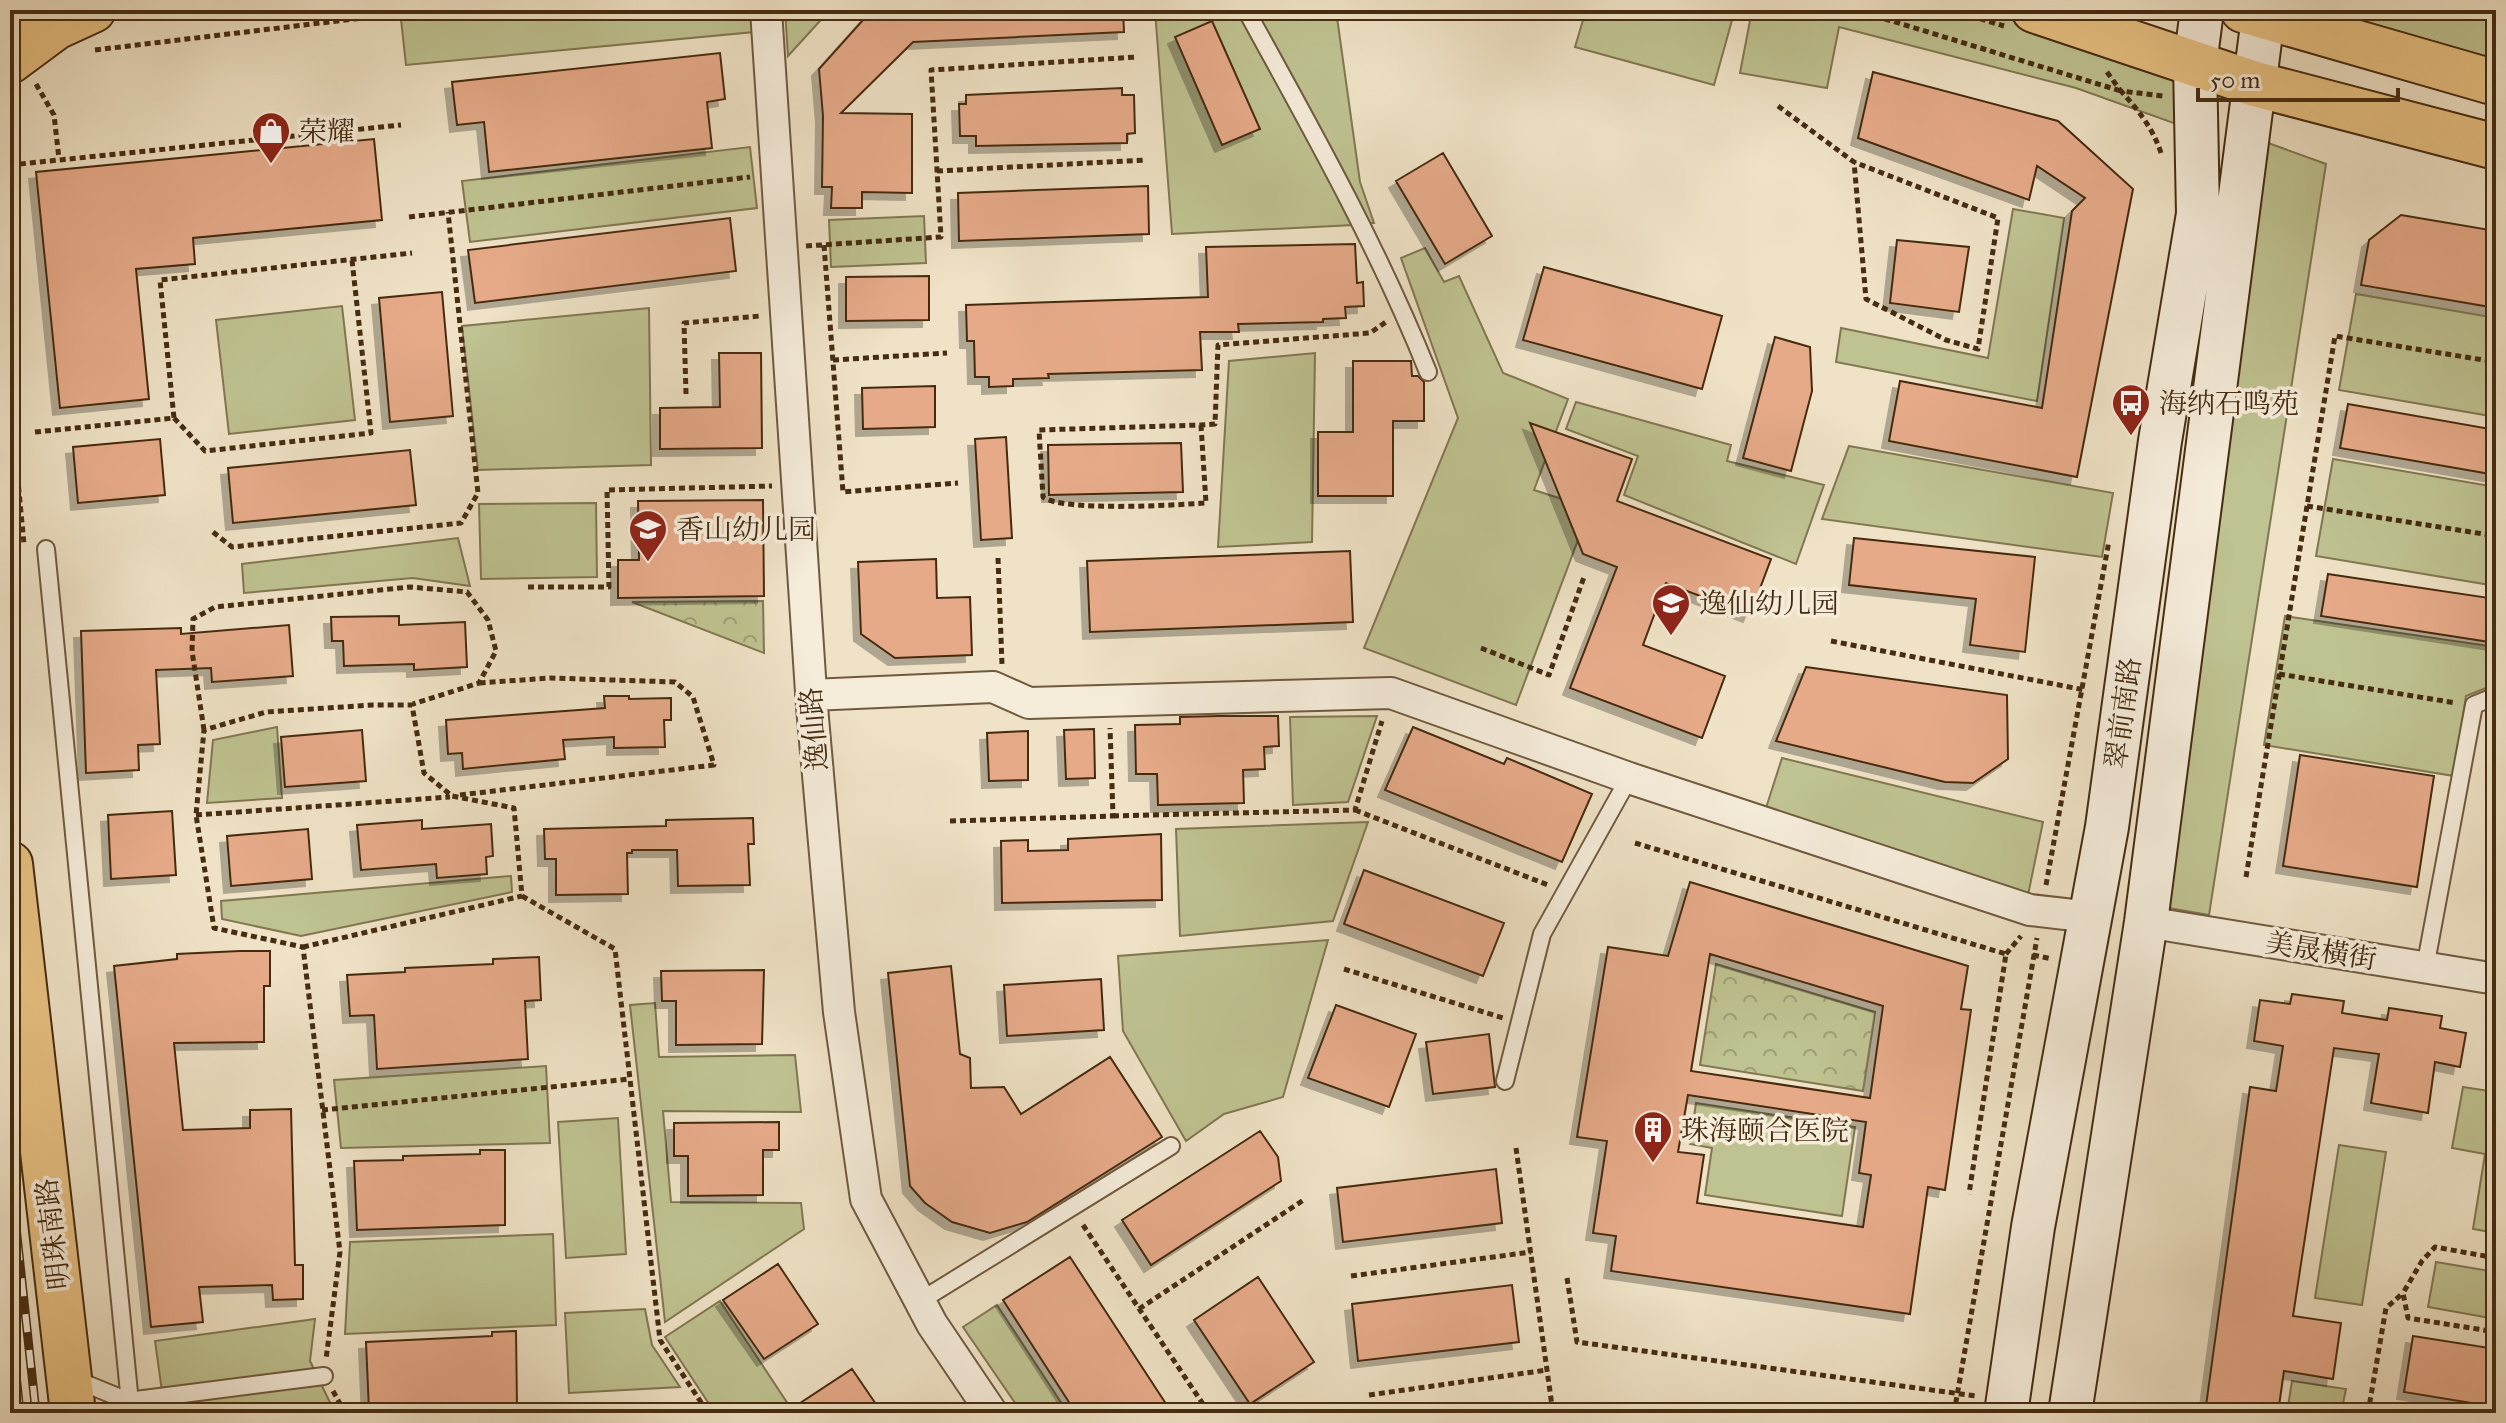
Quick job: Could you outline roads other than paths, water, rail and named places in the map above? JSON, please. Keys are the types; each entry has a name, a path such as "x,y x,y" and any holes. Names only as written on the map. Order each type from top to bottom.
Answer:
{"main road":[{"path":"2034,10 2181,80 2255,84 2496,147"},
{"name":"翠前南路","path":"2006,1406 2033,1227 2107,827 2160,441 2198,214 2181,80 2202,10"},
{"path":"2257,13 2496,83"},
{"name":"翠前南路","path":"2070,1413 2146,922 2255,84 2257,13"},
{"path":"21,69 56,27 92,30"},
{"name":"明珠南路","path":"10,864 71,1395"}],"street":[{"name":"逸仙路","path":"766,10 811,695 839,1012 866,1199 932,1324 992,1413"},
{"path":"811,695 993,687 1029,703 1391,693 1629,778 2030,910 2091,917"},
{"name":"美晟橫街","path":"2146,922 2496,979"}],"lane":[{"path":"1246,10 1319,144 1403,310 1428,372"},
{"path":"46,549 130,1407"},
{"path":"2425,968 2474,705 2496,696"},
{"path":"1505,1081 1542,934 1629,778"},
{"path":"920,1301 1171,1146"},
{"path":"114,1413 130,1407 324,1376"},
{"path":"71,1395 130,1407"}],"railway":[{"path":"10,1171 36,1413"},
{"path":"10,1317 20,1413"}],"place":[{"name":"荣耀","path":"271,165"},
{"name":"海纳石鸣苑","path":"2131,437"},
{"name":"香山幼儿园","path":"648,563"},
{"name":"逸仙幼儿园","path":"1671,637"},
{"name":"珠海颐合医院","path":"1653,1164"}]}
